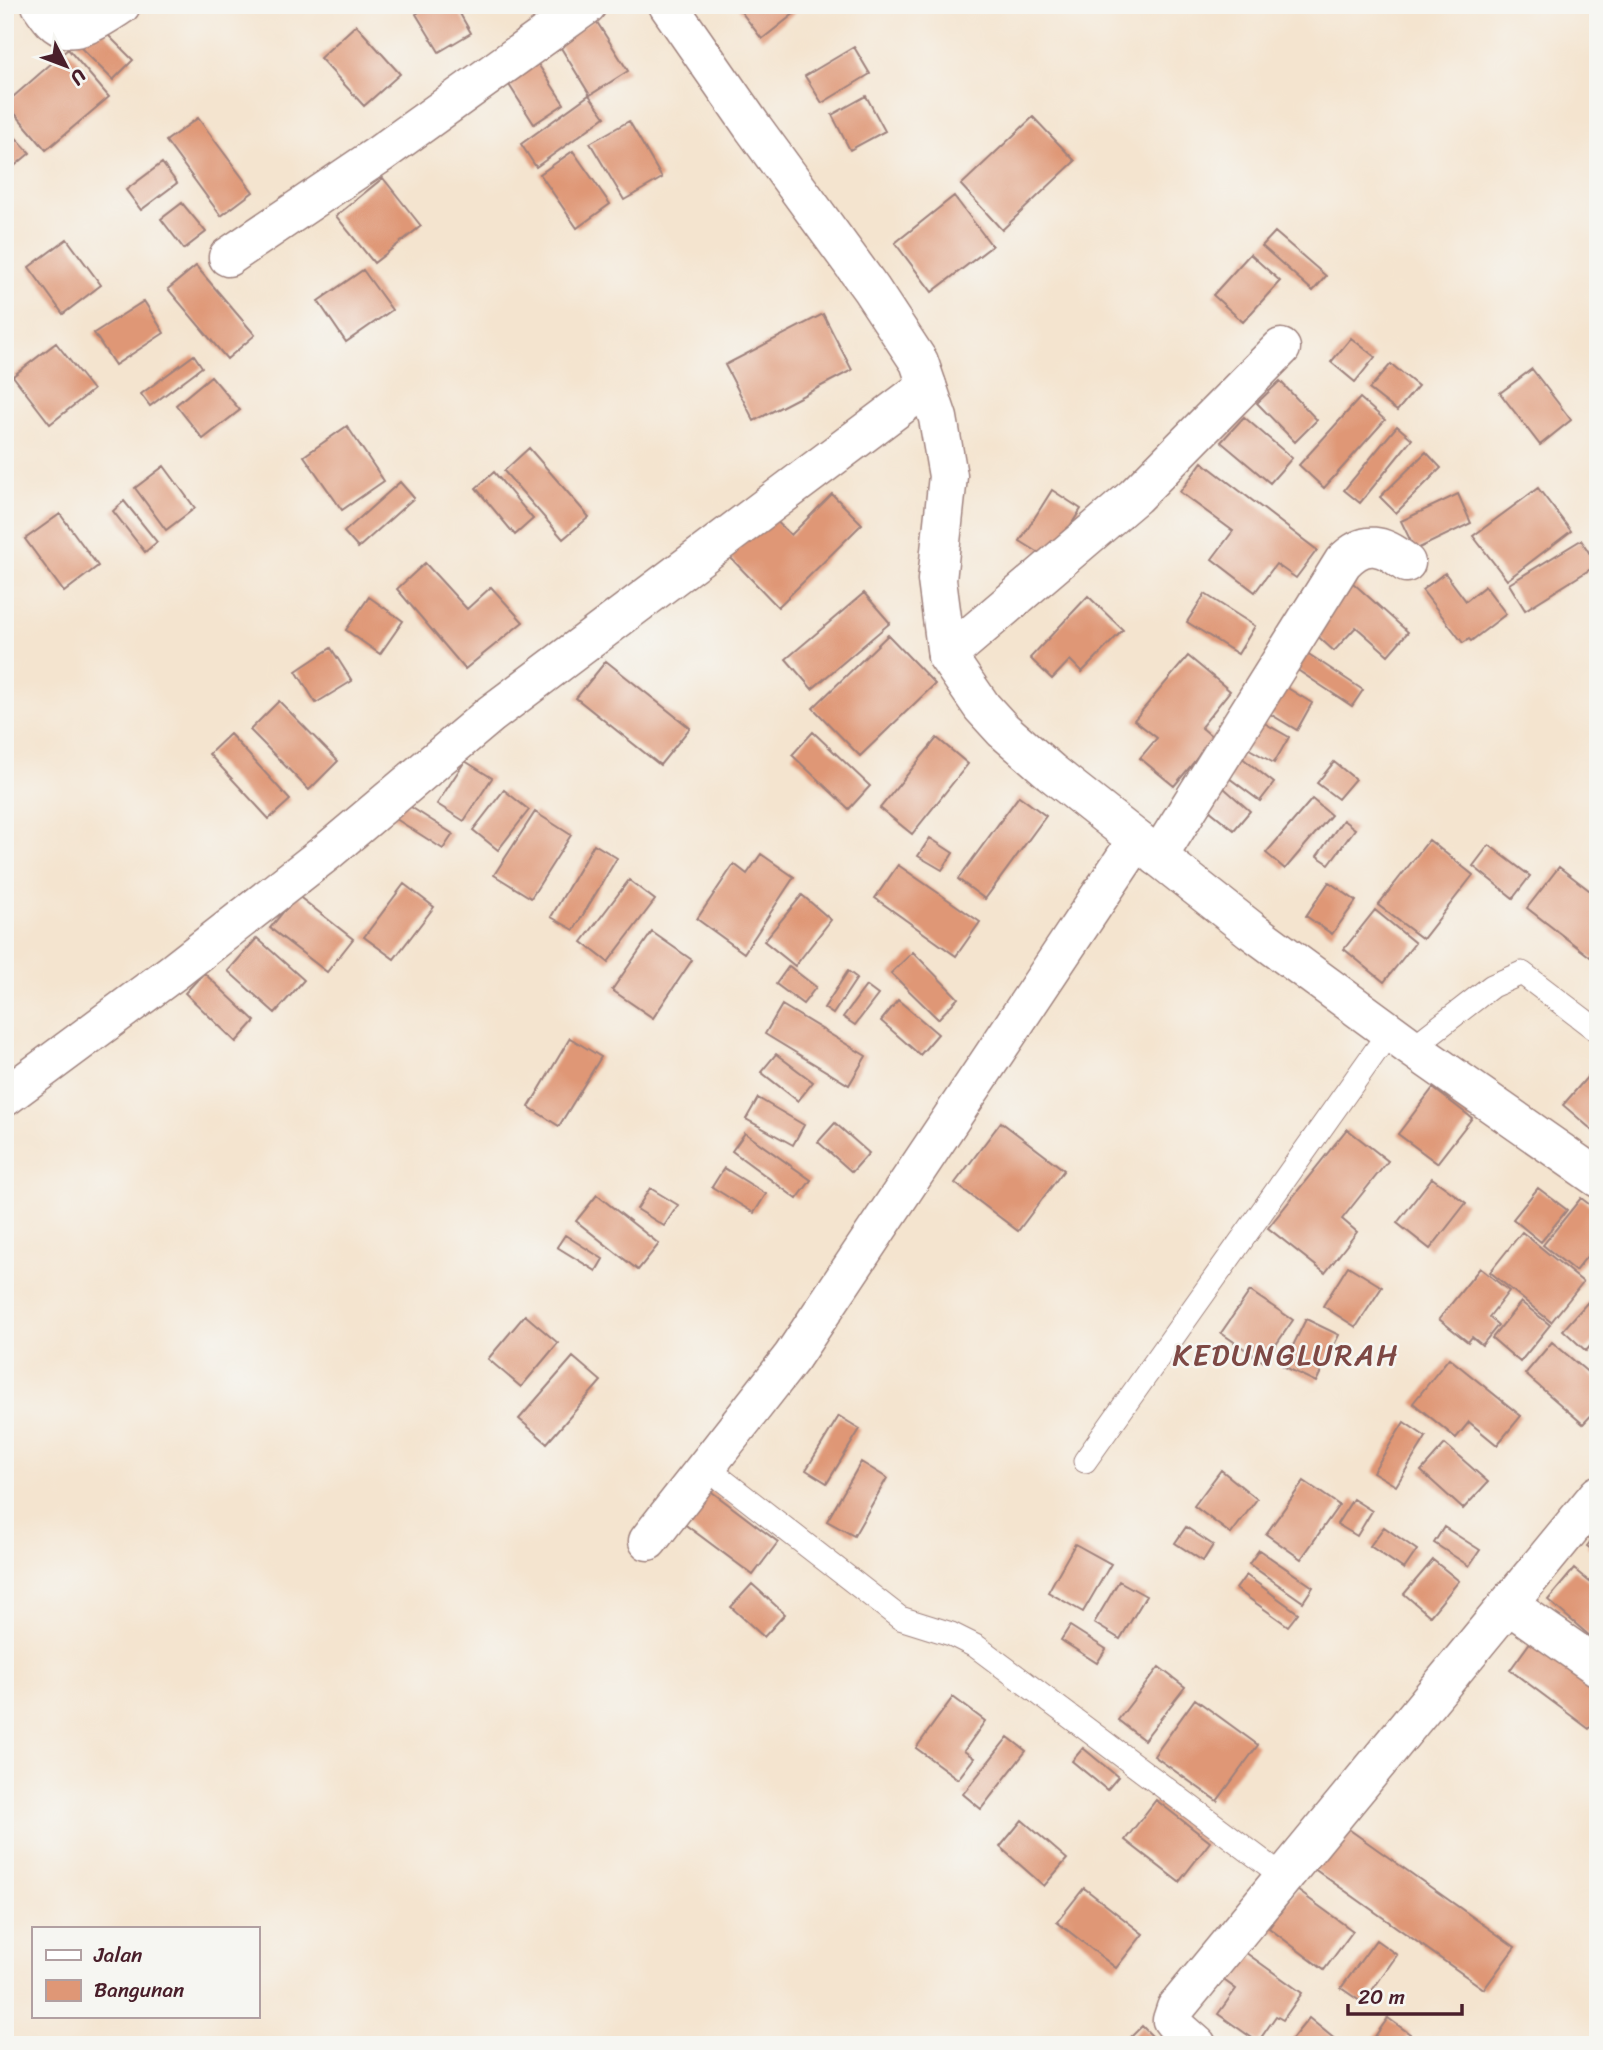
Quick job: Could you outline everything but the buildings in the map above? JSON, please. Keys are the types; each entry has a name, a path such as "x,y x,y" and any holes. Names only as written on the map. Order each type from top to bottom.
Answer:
{"street":[{"path":"41,5 54,22 64,29 79,27 121,5"},
{"path":"228,257 380,154 587,5"},
{"path":"668,5 871,289 919,362 937,418 948,476 937,580 947,656 982,707 1003,730 1051,772 1251,930 1597,1178"},
{"path":"947,656 1135,496 1281,348"},
{"path":"5,1097 305,869 491,714 927,386"},
{"path":"648,1541 792,1357 1148,849 1343,562 1354,550 1372,545 1395,554 1406,563"},
{"path":"1197,2045 1172,2020 1176,2008 1598,1495"},
{"path":"1509,1605 1598,1667"}],"lane":[{"path":"1085,1461 1401,1039 1492,986 1522,973 1598,1031"},
{"path":"706,1466 900,1618 951,1634 977,1647 1284,1877"}],"district":[{"name":"KEDUNGLURAH","path":"1286,1355"}]}
